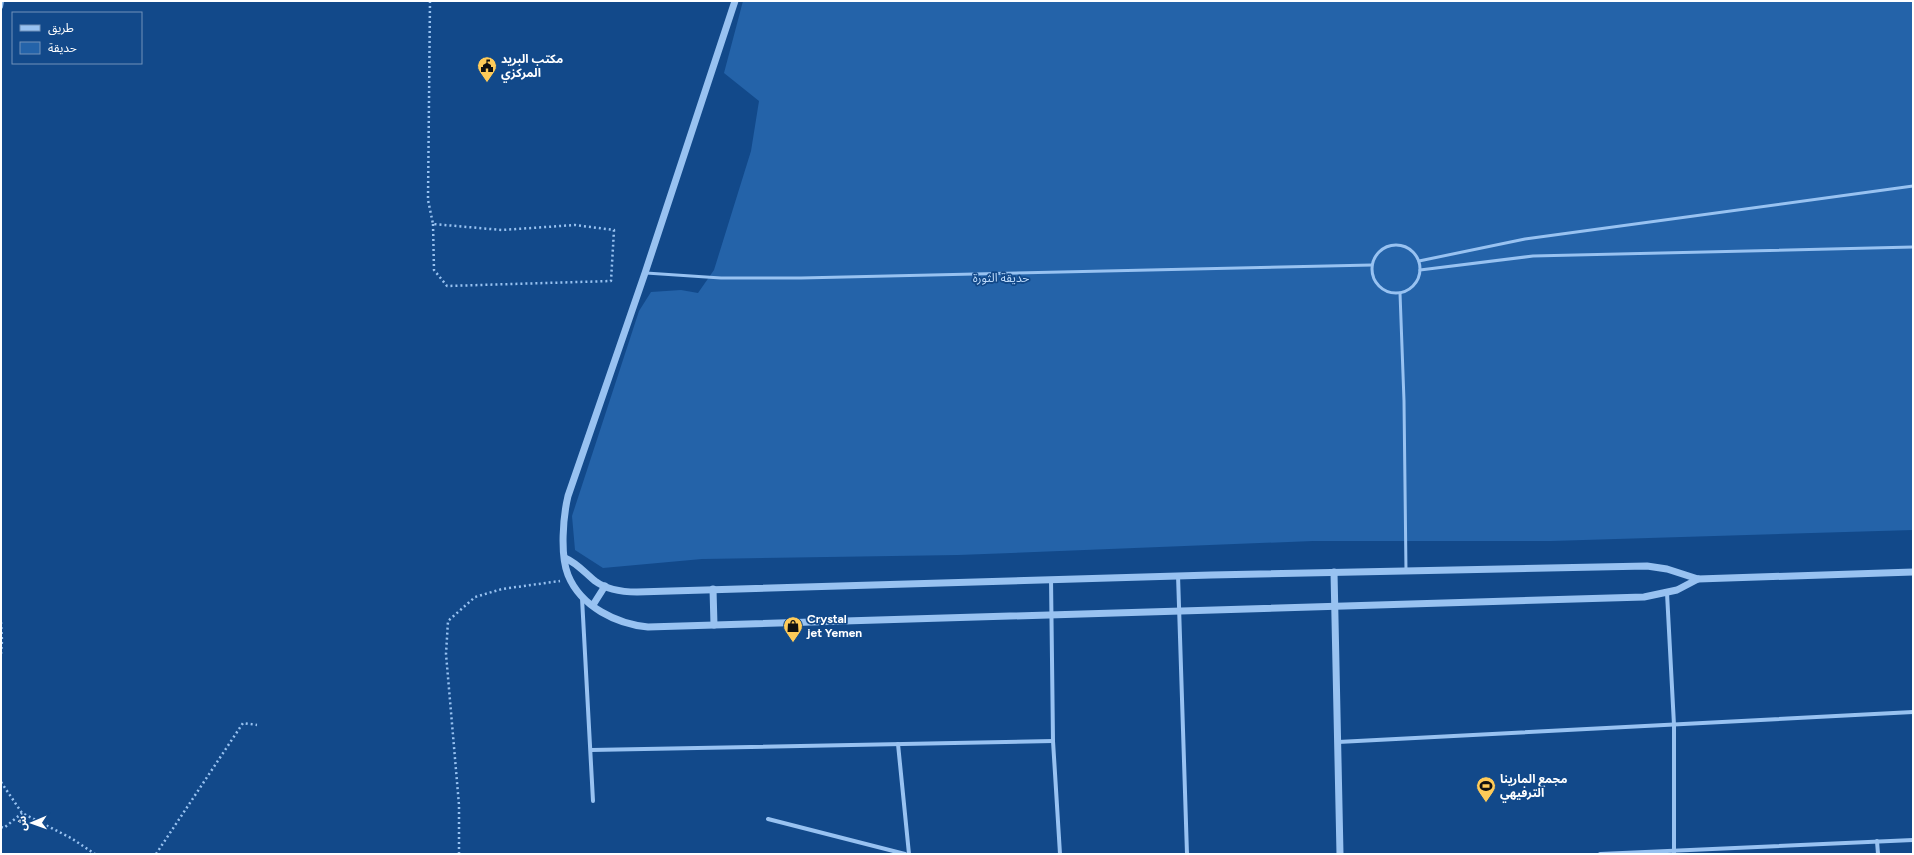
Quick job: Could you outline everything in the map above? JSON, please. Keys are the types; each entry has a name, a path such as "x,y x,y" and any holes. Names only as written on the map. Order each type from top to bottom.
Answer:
{"street":[{"path":"1,7 2,1"},
{"path":"735,1 645,273 568,496 563,526 566,569 571,580 582,595 605,614 633,626 648,627 1335,608 1644,597 1667,593 1688,585 1698,579"},
{"path":"565,558 576,563 596,581 605,586 626,592 1051,579 1647,566 1667,569 1698,579 1913,572"},
{"path":"1334,572 1340,854"},
{"path":"1178,576 1187,854"},
{"path":"1051,579 1053,741 1060,854"},
{"path":"593,605 605,586"},
{"path":"712,589 714,626"},
{"path":"1667,593 1674,725 1674,852"},
{"path":"582,595 594,801"},
{"path":"1338,742 1913,712"},
{"path":"591,750 1053,741"},
{"path":"898,744 909,854"},
{"path":"768,819 905,854"},
{"path":"1600,854 1674,852 1913,840"},
{"path":"1877,841 1878,854"}],"lane":[{"path":"1419,261 1526,239 1913,186"},
{"path":"1397,244 1406,246 1415,253 1419,261 1419,278 1414,285 1400,293 1391,292 1381,288 1375,281 1372,273 1372,265 1375,256 1381,249 1388,245 1397,244"},
{"path":"1420,270 1533,256 1913,247"},
{"path":"645,273 721,278 794,278 1372,265"},
{"path":"1400,293 1404,400 1406,571"}],"path":[{"path":"430,1 428,200 433,224 434,270 447,286 611,281 614,230 575,225 502,230 433,224"},
{"path":"459,854 459,805 446,654 448,621 476,597 502,589 571,580"},
{"path":"1,622 1,654"},
{"path":"156,854 243,723 257,725"},
{"path":"1,782 22,813 71,838 95,854"},
{"path":"1,827 4,828 22,813"}],"green space":[{"name":"حديقة الثورة","path":"743,1 1913,1 1913,530 1551,541 1313,541 958,555 702,559 603,568 575,550 572,516 639,311 651,292 681,290 698,293 714,270 751,151 759,101 724,73"}],"place":[{"name":"مكتب البريد المركزي","path":"487,83"},
{"name":"Crystal jet Yemen","path":"793,643"},
{"name":"مجمع المارينا الترفيهي","path":"1486,803"}]}
